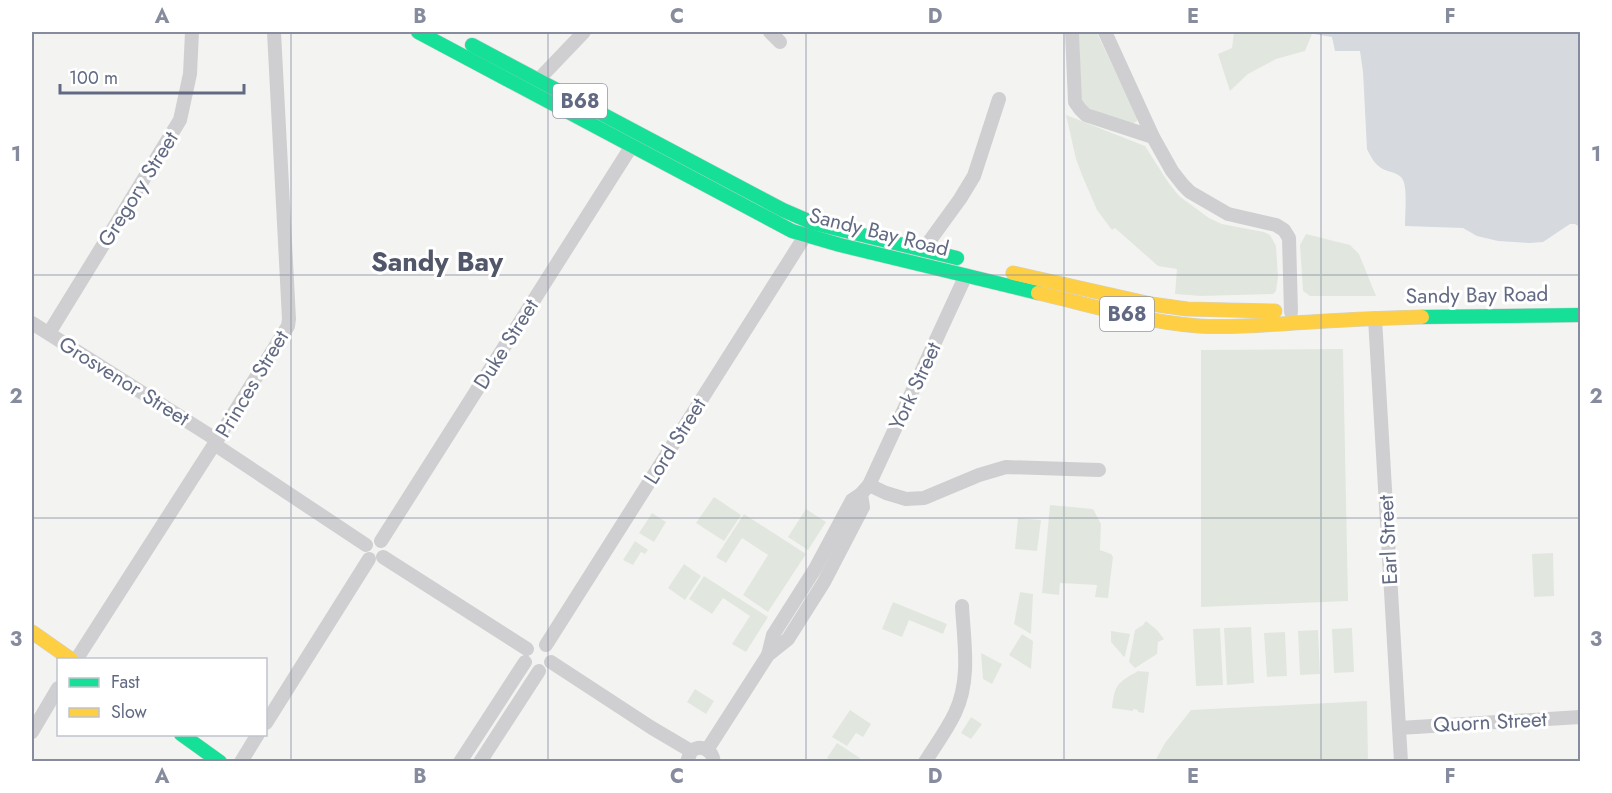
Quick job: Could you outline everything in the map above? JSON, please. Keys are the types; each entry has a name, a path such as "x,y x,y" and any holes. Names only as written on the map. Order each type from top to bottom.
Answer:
{"main road":[{"name":"Sandy Bay Road","path":"418,32 771,221 805,236 968,268 1122,313 1179,324 1202,326 1292,318"},
{"name":"Sandy Bay Road","path":"464,40 783,210 813,223 923,250 968,268"},
{"path":"506,79 509,64"},
{"path":"532,93 539,79"},
{"path":"631,147 639,134"},
{"path":"805,236 813,223"},
{"name":"Sandy Bay Road","path":"1001,270 1186,309 1292,318 1581,315"},
{"path":"32,632 71,658"},
{"path":"182,736 220,762"}],"street":[{"name":"Gregory Street","path":"49,333 180,120 190,74 192,32"},
{"name":"Princes Street","path":"75,658 285,332 289,319 274,32"},
{"path":"539,79 584,32"},
{"path":"770,32 780,42"},
{"path":"1071,32 1075,102 1080,109 1086,115 1153,137"},
{"path":"1105,32 1153,137 1172,171 1190,192 1227,214 1276,225 1284,230 1289,238 1292,318"},
{"path":"923,250 974,176 999,99"},
{"name":"Duke Street","path":"381,541 631,147"},
{"name":"Lord Street","path":"546,645 805,236"},
{"name":"York Street","path":"711,756 768,656 788,639 824,582 863,507 865,490 968,268"},
{"name":"Earl Street","path":"1375,318 1401,762"},
{"name":"Grosvenor Street","path":"32,323 216,442 366,545"},
{"path":"865,490 906,499 924,498 979,475 1006,467 1099,470"},
{"path":"267,722 376,558 386,550 381,541 374,540 366,545 364,551 376,558 526,656 531,669 539,671"},
{"path":"925,762 955,713 964,684 966,662 962,606"},
{"path":"537,643 546,645 552,654 551,662 539,671 479,762 462,757 526,656 533,644 537,643"},
{"path":"551,662 652,728 689,756 699,748 711,756"},
{"path":"32,732 57,690"},
{"name":"Quorn Street","path":"1399,728 1581,717"},
{"path":"241,762 257,736"}],"shaded area":[{"path":"1079,32 1097,33 1137,117 1134,123 1130,124 1088,108 1081,101"},
{"path":"1234,32 1312,34 1305,51 1276,59 1248,74 1230,91 1218,54 1232,48"},
{"path":"1302,32 1580,32 1580,227 1570,224 1543,242 1529,243 1498,241 1477,236 1463,228 1405,226 1403,179 1379,166 1367,149 1360,51 1335,51 1332,37"},
{"path":"1066,115 1145,146 1179,196 1209,218 1222,224 1270,235 1276,246 1278,277 1276,291 1273,294 1201,296 1175,294 1177,269 1158,266 1115,228 1112,230 1097,210 1076,159"},
{"path":"1306,234 1350,245 1359,254 1376,296 1310,296 1303,291 1300,245"},
{"path":"1343,349 1348,601 1201,607 1201,350"},
{"path":"714,497 741,515 724,541 696,523"},
{"path":"1050,505 1093,509 1101,524 1100,550 1113,557 1108,598 1095,597 1097,585 1060,583 1059,595 1042,593"},
{"path":"806,509 826,522 808,550 788,537"},
{"path":"652,513 666,522 654,542 639,533"},
{"path":"744,514 806,554 768,612 743,595 768,555 742,538 726,563 716,557"},
{"path":"1018,518 1041,520 1037,551 1015,549"},
{"path":"635,541 648,550 645,554 641,552 633,565 623,560"},
{"path":"1553,553 1554,596 1534,597 1532,554"},
{"path":"684,564 701,576 685,600 668,588"},
{"path":"704,576 768,617 746,652 732,644 750,616 723,598 712,614 689,599"},
{"path":"1020,592 1033,594 1031,634 1014,624"},
{"path":"893,602 947,624 943,634 909,620 902,637 882,629"},
{"path":"1146,621 1164,639 1158,642 1157,654 1135,668 1129,662 1135,630"},
{"path":"1251,627 1254,683 1227,685 1224,628"},
{"path":"1220,628 1223,685 1196,686 1193,629"},
{"path":"1352,628 1354,672 1334,673 1332,629"},
{"path":"1318,630 1320,674 1300,675 1298,631"},
{"path":"1111,631 1130,634 1124,657 1111,642"},
{"path":"1285,632 1287,676 1267,677 1264,633"},
{"path":"1022,634 1033,641 1031,669 1009,655"},
{"path":"981,653 1002,664 992,684 983,679"},
{"path":"1138,671 1149,672 1144,713 1133,709 1133,711 1112,708 1118,685"},
{"path":"695,689 714,701 706,714 687,702"},
{"path":"1367,701 1368,761 1155,761 1165,743 1191,710"},
{"path":"850,710 871,724 863,737 856,733 847,746 832,737"},
{"path":"971,717 982,724 971,739 961,733"},
{"path":"837,743 860,758 858,761 832,761 827,758"}],"traffic: fast":[{"path":"418,32 792,231 840,245 1038,293"},
{"path":"472,45 783,210 813,223 957,258"},
{"path":"1422,317 1580,315"},
{"path":"184,736 220,762"}],"traffic: slow":[{"path":"1013,273 1151,304 1187,309 1275,311"},
{"path":"1038,293 1138,317 1199,326 1223,327 1422,317"},
{"path":"32,632 69,658"}],"district":[{"name":"Sandy Bay","path":"437,262"}]}
